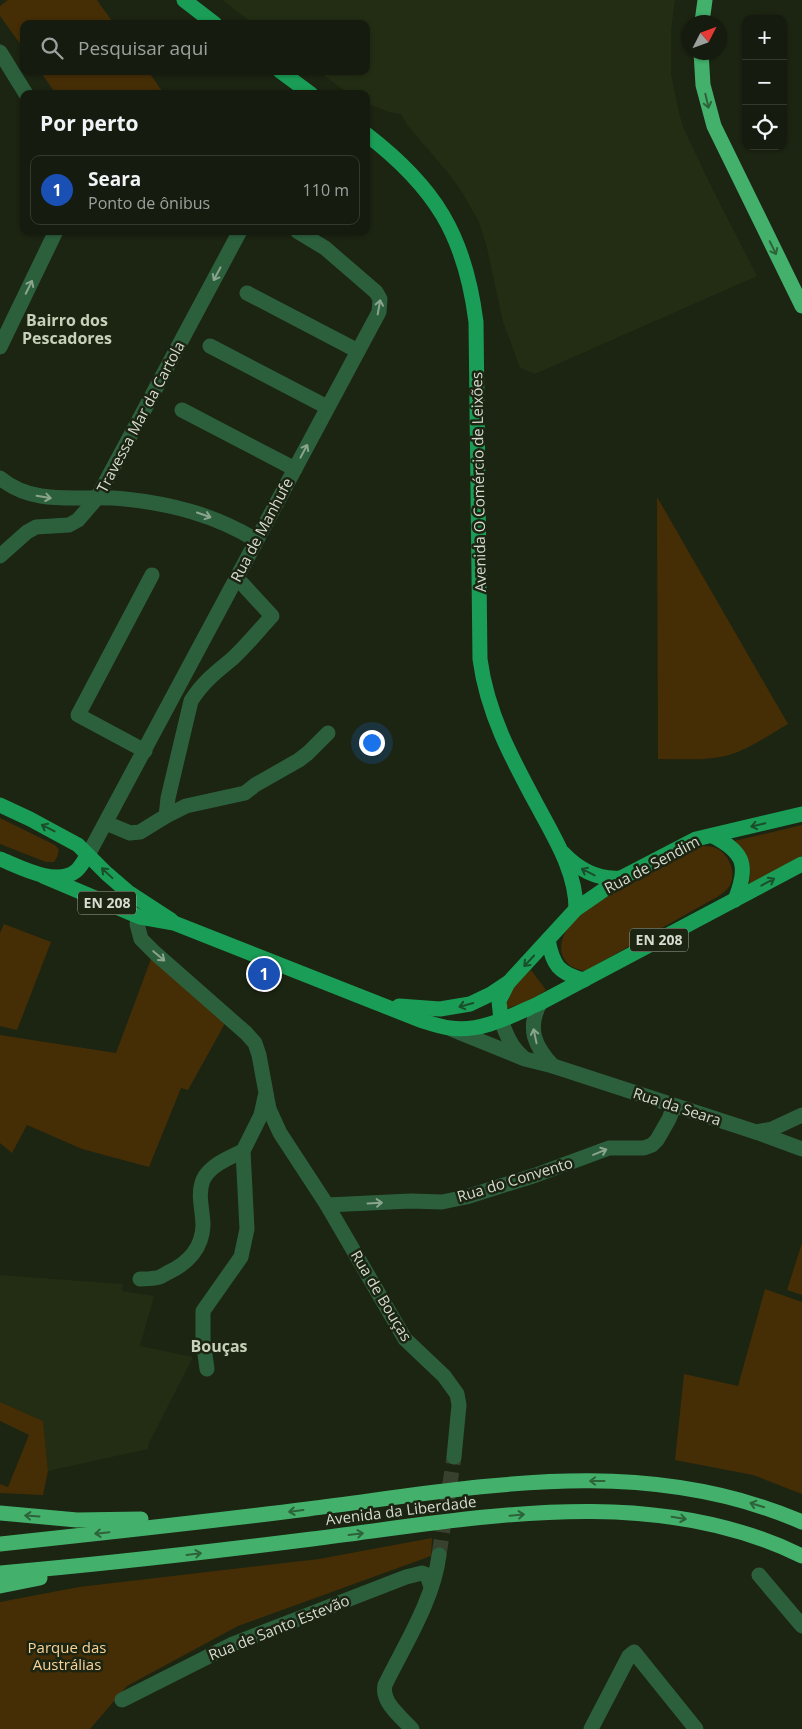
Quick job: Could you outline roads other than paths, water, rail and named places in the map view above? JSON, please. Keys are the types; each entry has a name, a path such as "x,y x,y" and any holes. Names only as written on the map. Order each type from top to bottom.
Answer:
{"highway":[{"path":"703,15 705,0"},
{"path":"701,60 703,85 714,126 802,306"},
{"name":"Avenida da Liberdade","path":"0,1544 273,1514 544,1481 650,1483 709,1492 774,1510 802,1522"},
{"name":"Avenida da Liberdade","path":"0,1574 146,1560 460,1521 577,1511 661,1515 716,1524 773,1543 802,1556"},
{"path":"0,1513 77,1520 273,1514"},
{"path":"0,1586 146,1560"}],"main road":[{"path":"184,0 211,20"},
{"path":"194,0 212,20"},
{"path":"285,75 306,90"},
{"name":"Avenida O Comércio de Leixões","path":"370,137 395,158 423,186 437,205 462,254 470,282 476,322 480,659 482,676 491,708 505,744 561,850 575,888 576,909"},
{"name":"Rua de Sendim","path":"0,806 64,836 78,845 106,874 128,892 174,923"},
{"name":"Rua de Sendim","path":"382,1004 454,1008 482,999 509,982 576,909 621,878 696,839 802,814"},
{"name":"Rua de Sendim","path":"713,836 734,848 740,858 743,870 741,884 735,900"},
{"name":"Avenida O Comércio de Leixões","path":"561,850 576,865 587,872 607,879 621,878"},
{"path":"43,876 59,877 68,875 76,871 88,855"},
{"name":"Rua de Sendim","path":"0,859 140,917 174,923 420,1020 450,1028 466,1028 501,1020 540,1002 802,864"},
{"path":"548,940 555,963 564,973 584,980"},
{"name":"Rua de Sendim","path":"501,1020 499,1001 509,982"}],"street":[{"path":"0,52 24,90"},
{"path":"0,347 54,235"},
{"name":"Travessa Mar da Cartola","path":"0,556 27,532 36,527 69,525 78,520 97,498 238,235"},
{"name":"Rua de Manhufe","path":"88,855 379,312 380,299 372,288 325,248 304,235"},
{"path":"247,292 358,351"},
{"path":"210,346 327,407"},
{"path":"182,410 295,469"},
{"path":"0,478 21,491 44,498 124,498 169,505 225,523 256,540"},
{"path":"145,751 78,715 152,575"},
{"path":"166,816 168,798 191,701 208,678 232,658 272,616 237,578"},
{"path":"106,823 130,833 140,832 186,806 245,792 299,760 328,733"},
{"path":"140,917 137,924 141,939 255,1043 269,1109 280,1133 327,1205"},
{"path":"540,1002 535,1013 533,1033 538,1048 553,1066"},
{"path":"501,1020 512,1045 525,1059"},
{"name":"Rua da Seara","path":"450,1028 525,1059 553,1066 756,1132 802,1149"},
{"path":"207,1369 202,1340 203,1311 241,1257 247,1229 243,1151 261,1115 265,1091"},
{"name":"Rua do Convento","path":"327,1205 411,1201 442,1202 536,1175 609,1148 644,1148 652,1145 657,1140 669,1120 674,1106"},
{"path":"756,1132 772,1129 802,1115"},
{"path":"140,1279 156,1278 189,1261 202,1236 203,1224 200,1190 204,1179 209,1171 222,1161 243,1151"},
{"name":"Rua de Bouças","path":"327,1205 405,1338 451,1384 457,1394 459,1405 454,1457"},
{"path":"412,1729 388,1702 383,1692 384,1685 431,1588 440,1555"},
{"name":"Rua de Santo Estevão","path":"122,1700 233,1644 406,1577 422,1573 427,1575 431,1588"},
{"path":"759,1575 802,1626"},
{"path":"590,1729 629,1656 634,1652 696,1729"}],"tunnel":[{"path":"439,1555 454,1457"}],"place":[{"name":"Seara","path":"264,974"}],"district":[{"name":"Bairro dos Pescadores","path":"67,329"},
{"name":"Bouças","path":"219,1346"}],"park label":[{"name":"Parque das Austrálias","path":"67,1656"}]}
